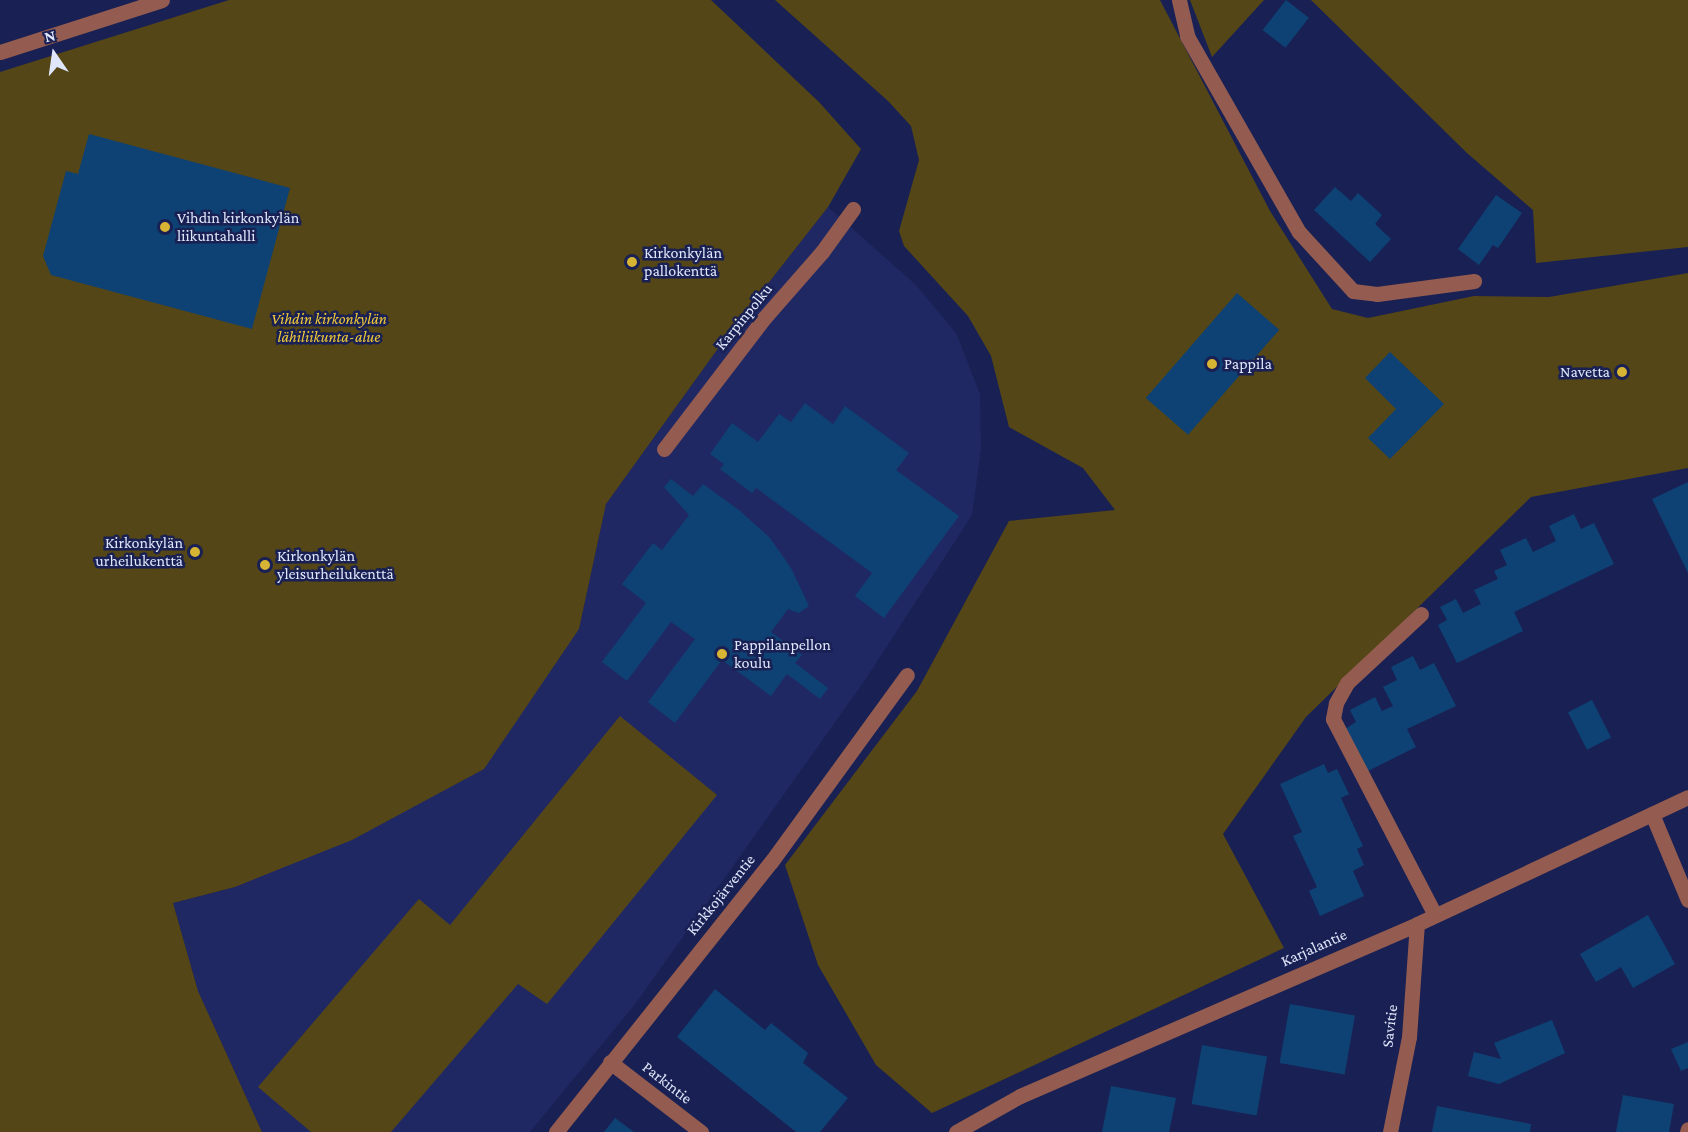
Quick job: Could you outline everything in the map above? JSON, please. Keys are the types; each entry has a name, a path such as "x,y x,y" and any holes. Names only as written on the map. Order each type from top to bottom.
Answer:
{"street":[{"path":"0,52 162,0"},
{"path":"1179,0 1187,36 1299,232 1353,291 1377,294 1474,281"},
{"name":"Karpinpolku","path":"664,449 765,317 822,252 853,209"},
{"path":"1421,614 1347,683 1336,703 1333,719 1435,915"},
{"name":"Kirkkojärventie","path":"556,1132 771,862 907,675"},
{"name":"Karjalantie","path":"956,1132 1020,1096 1417,924 1688,797"},
{"path":"1652,814 1688,900"},
{"name":"Savitie","path":"1390,1132 1409,1037 1417,924"},
{"name":"Parkintie","path":"610,1062 701,1132"}],"shaded area":[{"name":"Pappilanpellon koulu","path":"828,207 916,285 956,333 980,394 981,449 972,515 865,680 636,1003 530,1132 262,1132 198,991 173,903 235,887 579,629 606,504 727,336"}],"green space":[{"name":"Vihdin kirkonkylän lähiliikunta-alue","path":"229,0 711,0 819,102 861,149 828,207 727,336 606,504 579,629 484,769 352,840 235,887 173,903 198,991 262,1132 0,1132 0,72"},
{"path":"775,0 1160,0 1270,211 1332,309 1368,318 1474,296 1549,297 1688,273 1688,468 1531,497 1306,717 1223,834 1284,948 932,1113 876,1065 818,965 785,865 917,691 1009,521 1115,510 1083,468 1009,427 991,356 968,316 904,246 899,231 919,160 911,126 888,101"},
{"path":"1190,0 1264,0 1212,57"},
{"path":"1311,0 1688,0 1688,247 1536,263 1533,210 1467,153"},
{"path":"620,716 717,795 547,1004 518,984 391,1132 311,1132 258,1087 419,899 450,925"}],"building":[{"path":"1286,0 1309,18 1285,48 1263,30"},
{"name":"Vihdin kirkonkylän liikuntahalli","path":"89,134 290,188 252,329 51,275 43,256 66,171 78,174"},
{"path":"1335,187 1351,201 1358,193 1382,215 1375,224 1391,239 1370,262 1314,210"},
{"path":"1496,195 1522,213 1498,248 1493,245 1479,265 1458,249"},
{"name":"Pappila","path":"1237,293 1279,330 1188,435 1146,398"},
{"path":"1390,352 1444,404 1390,459 1368,438 1396,409 1365,378"},
{"path":"805,403 833,424 845,406 909,453 896,470 959,516 884,618 855,596 872,573 756,488 752,493 720,469 724,464 710,454 732,423 758,442 779,414 791,422"},
{"path":"671,479 693,496 703,484 739,510 770,538 791,568 809,606 799,613 788,609 771,632 802,655 795,663 828,688 820,699 787,674 771,696 722,660 675,723 648,702 695,639 671,622 627,681 602,662 646,603 622,584 653,543 662,550 689,515 664,487"},
{"path":"1688,482 1688,573 1652,499"},
{"path":"1574,514 1581,529 1594,523 1614,564 1514,612 1523,631 1457,663 1438,625 1447,620 1440,607 1456,599 1463,613 1481,604 1474,590 1498,579 1494,571 1507,565 1500,550 1526,538 1533,552 1556,541 1549,526"},
{"path":"1413,656 1420,670 1434,663 1456,706 1407,729 1416,747 1366,772 1345,729 1356,722 1350,710 1375,697 1382,711 1393,706 1383,687 1397,680 1391,667"},
{"path":"1592,700 1611,737 1587,750 1568,712"},
{"path":"1324,764 1328,773 1337,769 1349,794 1341,798 1363,846 1357,849 1364,865 1353,871 1364,896 1320,916 1309,891 1317,887 1293,836 1302,832 1280,784"},
{"path":"1648,915 1675,964 1633,988 1621,967 1596,982 1580,954"},
{"path":"715,989 765,1030 771,1023 808,1053 803,1063 848,1098 820,1132 796,1132 677,1037"},
{"path":"1290,1004 1355,1015 1345,1075 1280,1063"},
{"path":"1552,1020 1565,1053 1499,1084 1468,1076 1474,1052 1501,1059 1494,1043"},
{"path":"1688,1042 1688,1068 1681,1071 1671,1049"},
{"path":"1202,1045 1267,1056 1257,1116 1192,1104"},
{"path":"1111,1086 1176,1098 1169,1132 1102,1132"},
{"path":"1623,1095 1674,1104 1669,1132 1616,1132"},
{"path":"1437,1106 1531,1124 1530,1132 1432,1132"},
{"path":"615,1118 634,1132 604,1132"}],"place":[{"name":"Vihdin kirkonkylän liikuntahalli","path":"165,227"},
{"name":"Kirkonkylän pallokenttä","path":"632,262"},
{"name":"Pappila","path":"1212,364"},
{"name":"Navetta","path":"1622,372"},
{"name":"Kirkonkylän urheilukenttä","path":"195,552"},
{"name":"Kirkonkylän yleisurheilukenttä","path":"265,565"},
{"name":"Pappilanpellon koulu","path":"722,654"}]}
